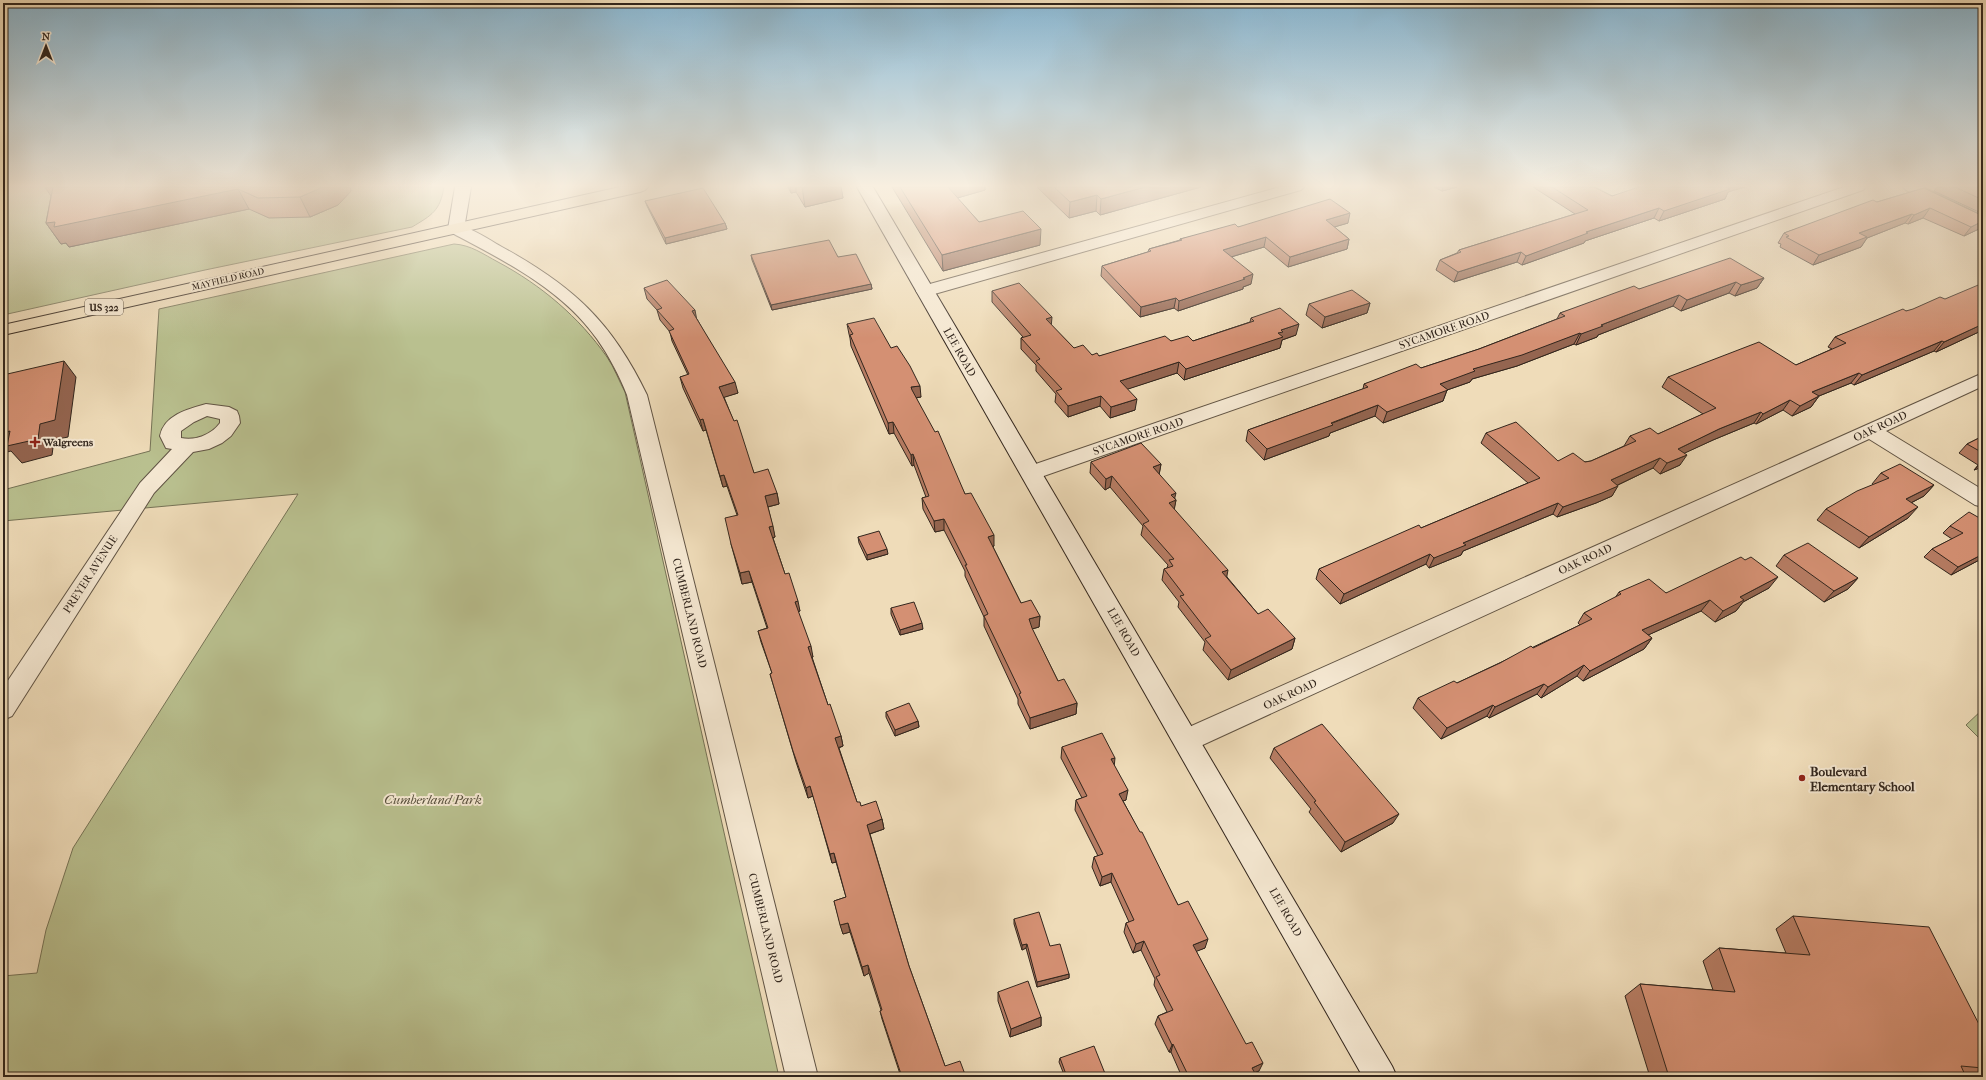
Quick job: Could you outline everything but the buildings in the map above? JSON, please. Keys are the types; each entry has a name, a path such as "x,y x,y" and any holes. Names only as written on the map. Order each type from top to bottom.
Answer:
{"main road":[{"name":"MAYFIELD ROAD","path":"3,330 418,237"}],"street":[{"name":"CUMBERLAND ROAD","path":"471,237 531,270 576,304 618,356 637,395 802,1077"},
{"name":"LEE ROAD","path":"894,237 1188,740 1381,1077"},
{"path":"925,291 1116,237"},
{"name":"SYCAMORE ROAD","path":"1031,473 1712,237"},
{"name":"OAK ROAD","path":"1188,740 1983,378"},
{"path":"1870,430 1983,500"},
{"name":"PREYER AVENUE","path":"3,709 147,488 187,446"}],"green space":[{"path":"3,237 362,237 205,270 3,315"},
{"name":"Cumberland Park","path":"454,244 471,248 514,271 544,292 572,315 596,342 610,361 625,392 779,1077 3,1077 3,976 37,973 46,930 73,848 298,494 3,521 3,490 150,451 159,309"},
{"path":"1983,709 1983,742 1966,725"}],"place":[{"name":"Walgreens","path":"35,442"},
{"name":"Boulevard Elementary School","path":"1802,778"}]}
